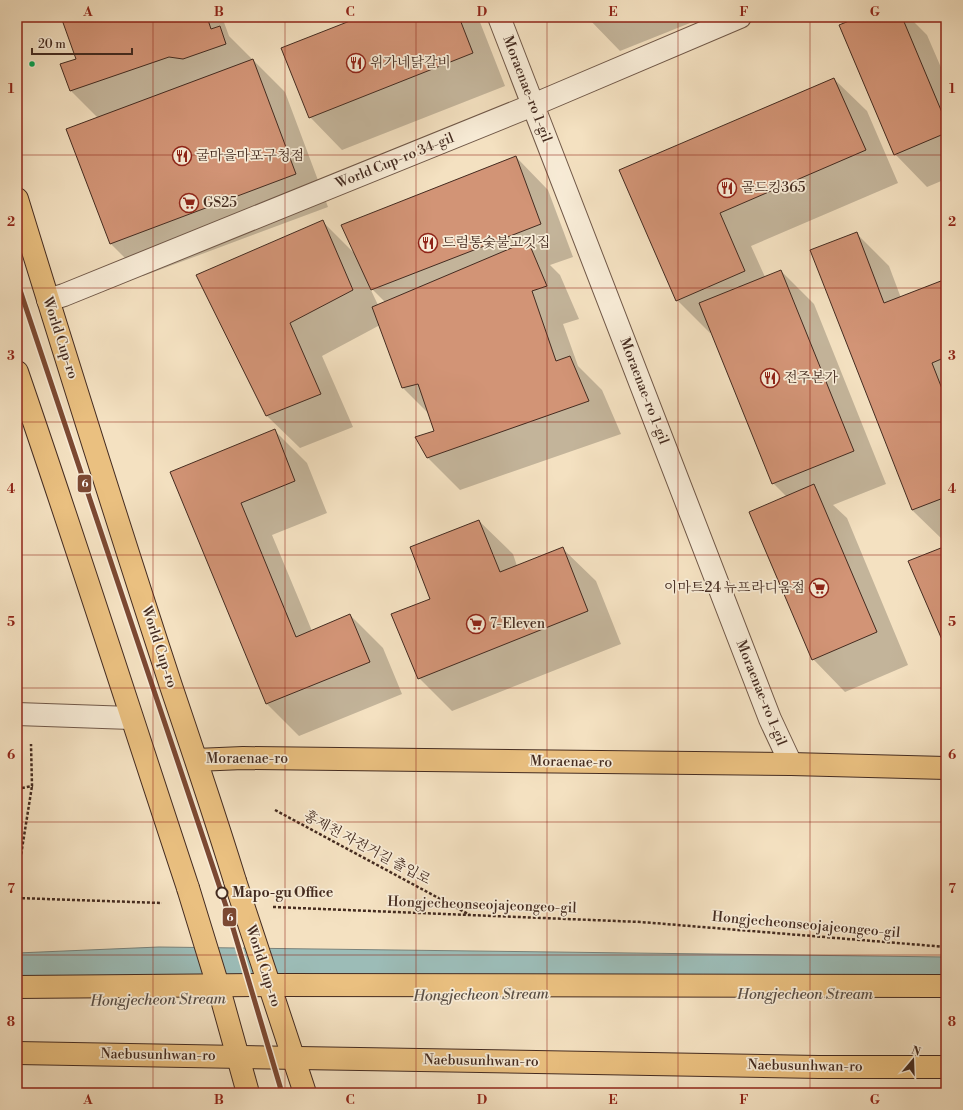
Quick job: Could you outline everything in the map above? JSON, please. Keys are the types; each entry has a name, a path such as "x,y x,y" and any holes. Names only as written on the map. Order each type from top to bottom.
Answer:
{"main road":[{"name":"World Cup-ro","path":"17,199 169,679 305,1093"},
{"path":"17,372 58,490 188,888 219,989 248,1093"},
{"name":"Moraenae-ro","path":"196,760 251,758 791,764 946,768"},
{"path":"17,987 263,985 946,986"},
{"name":"Naebusunhwan-ro","path":"17,1053 811,1067 946,1067"}],"street":[{"name":"Moraenae-ro 1-gil","path":"499,17 770,718 791,764"},
{"name":"World Cup-ro 34-gil","path":"48,300 64,295 533,105 740,17"},
{"path":"24,714 132,718"}],"path":[{"path":"17,888 32,786 24,714"},
{"path":"17,789 32,786"},
{"name":"홍제천 자전거길 출입로","path":"276,810 470,915"},
{"path":"17,898 170,903"},
{"name":"Hongjecheonseojajeongeo-gil","path":"272,907 641,922 946,947"}],"water":[{"name":"Hongjecheon Stream","path":"159,947 946,957 946,1067 17,1064 17,953"}],"pier":[{"path":"17,975 946,976 946,1069 17,1066"}],"building":[{"path":"61,17 207,17 211,29 220,26 226,44 183,59 169,57 70,91 60,64 76,59"},
{"path":"360,17 459,17 473,53 309,118 281,48"},
{"path":"859,17 902,17 946,122 946,133 894,155 839,25"},
{"path":"253,59 296,174 110,244 66,129"},
{"path":"834,78 866,150 720,213 745,271 676,301 619,170"},
{"path":"516,156 541,224 371,290 341,225"},
{"path":"323,220 353,290 290,323 321,394 266,416 196,275"},
{"path":"857,232 884,303 946,279 946,357 932,363 946,399 946,497 912,510 810,250"},
{"path":"528,241 547,286 532,291 556,361 570,356 589,401 427,458 415,437 434,431 418,384 402,388 372,307"},
{"path":"781,270 854,451 772,484 699,303"},
{"path":"275,429 295,481 241,503 296,637 350,614 370,662 266,704 170,472"},
{"path":"814,484 877,632 812,660 749,512"},
{"path":"479,520 500,572 563,547 588,611 418,679 391,614 430,599 410,547"},
{"path":"946,546 946,649 908,561"}],"transit line":[{"name":"6","path":"17,281 230,918 282,1093"}],"place":[{"name":"위가네닭갈비","path":"356,63"},
{"name":"굴마을마포구청점","path":"182,156"},
{"name":"골드킹365","path":"727,188"},
{"name":"GS25","path":"189,203"},
{"name":"드럼통숯불고깃집","path":"428,243"},
{"name":"전주본가","path":"770,378"},
{"name":"이마트24 뉴프라디움점","path":"819,588"},
{"name":"7-Eleven","path":"476,624"},
{"name":"Mapo-gu Office","path":"222,893"}]}
